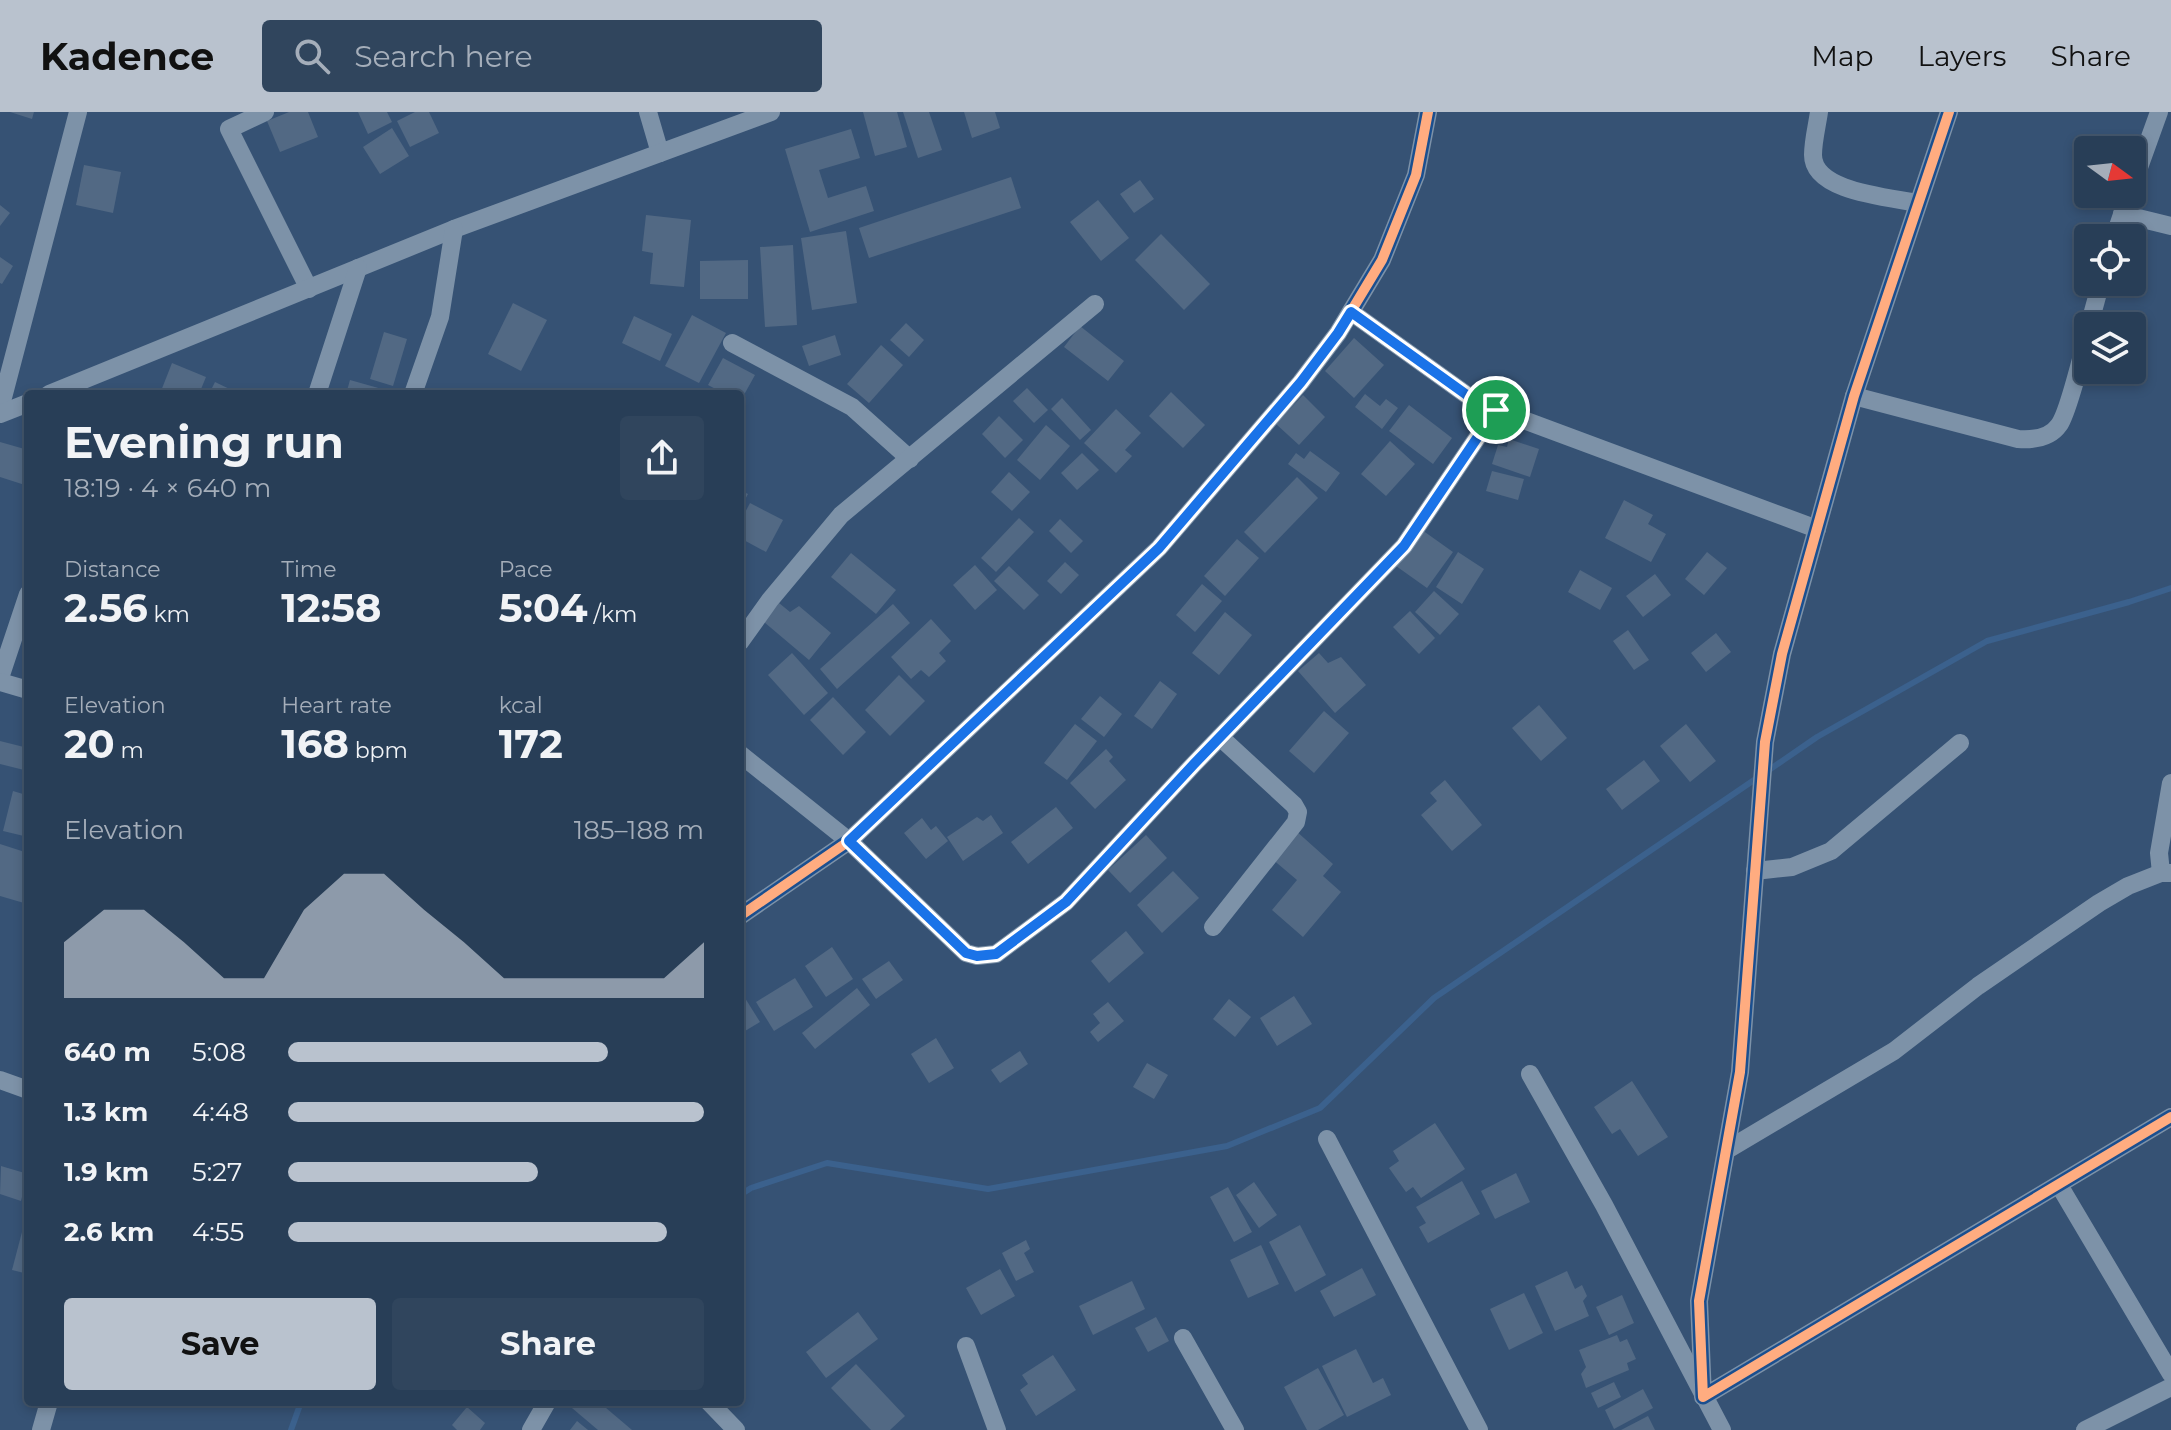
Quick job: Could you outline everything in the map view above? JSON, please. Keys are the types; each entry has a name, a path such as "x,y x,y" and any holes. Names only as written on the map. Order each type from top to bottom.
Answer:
{"street":[{"path":"0,412 78,112"},
{"path":"265,112 229,129 309,289"},
{"path":"648,112 660,153"},
{"path":"59,390 454,229 771,112"},
{"path":"744,913 849,841 1159,548 1301,382 1338,333 1382,260 1416,175 1428,112"},
{"path":"1819,112 1812,158 1820,175 1834,185 1918,203"},
{"path":"1703,1397 1699,1301 1740,1072 1765,742 1782,654 1854,396 1949,112"},
{"path":"2146,148 2159,112"},
{"path":"2119,224 2124,208"},
{"path":"2122,214 2171,226"},
{"path":"414,390 440,317 454,229"},
{"path":"318,390 358,268"},
{"path":"744,636 770,600 841,515 1095,304"},
{"path":"1351,312 1478,403 1817,529"},
{"path":"732,343 852,407 910,459"},
{"path":"92,390 98,374"},
{"path":"1854,396 2018,439 2033,440 2047,435 2060,425 2074,379"},
{"path":"0,412 24,404"},
{"path":"744,757 849,841 966,953 977,956 996,954 1066,902 1404,546 1496,410"},
{"path":"24,606 0,680 24,689"},
{"path":"1213,927 1296,822 1298,812 1220,737"},
{"path":"1755,871 1792,867 1831,851 1960,743"},
{"path":"1727,1150 1894,1051 1978,986 2099,903 2128,886 2166,873 2159,853 2171,783"},
{"path":"1530,1074 1604,1205 1722,1430"},
{"path":"0,1080 24,1089"},
{"path":"1703,1397 2171,1117"},
{"path":"1327,1139 1479,1430"},
{"path":"2059,1185 2171,1374"},
{"path":"1183,1338 1235,1430"},
{"path":"966,1346 997,1430"},
{"path":"2085,1430 2171,1387"},
{"path":"41,1430 48,1406"},
{"path":"531,1430 545,1406"},
{"path":"713,1406 736,1430"}],"building":[{"path":"10,112 34,112 32,119"},
{"path":"289,112 308,112 318,137 280,152 267,121"},
{"path":"358,112 387,112 392,122 368,134"},
{"path":"415,112 429,112 439,133 410,147 397,121"},
{"path":"863,112 897,112 907,147 875,156"},
{"path":"903,112 929,112 942,150 918,158"},
{"path":"964,112 995,112 1000,128 972,138"},
{"path":"392,128 409,156 380,174 363,147"},
{"path":"851,129 860,158 819,170 828,198 866,186 874,211 810,232 785,149"},
{"path":"84,165 121,172 113,213 76,205"},
{"path":"1011,177 1021,208 869,258 859,228"},
{"path":"1140,180 1154,199 1134,213 1120,194"},
{"path":"1098,200 1129,238 1101,261 1070,222"},
{"path":"0,205 10,213 0,226"},
{"path":"646,215 691,220 684,287 650,284 653,253 642,251"},
{"path":"846,231 857,303 812,310 801,238"},
{"path":"1161,234 1210,284 1184,310 1135,260"},
{"path":"793,245 797,325 765,327 760,247"},
{"path":"0,257 13,266 2,284 0,283"},
{"path":"748,260 748,299 700,299 700,261"},
{"path":"513,303 547,320 521,371 488,354"},
{"path":"692,315 726,333 699,383 665,366"},
{"path":"634,316 672,334 660,361 622,343"},
{"path":"906,323 924,340 909,357 890,340"},
{"path":"1080,326 1124,361 1108,381 1064,347"},
{"path":"384,332 407,339 393,386 370,379"},
{"path":"835,335 841,355 809,366 802,346"},
{"path":"1354,338 1384,365 1354,398 1325,371"},
{"path":"881,345 903,365 869,403 847,384"},
{"path":"723,358 755,375 744,395 744,390 717,390 708,385"},
{"path":"172,363 206,377 201,390 161,390"},
{"path":"350,380 385,390 347,390"},
{"path":"215,382 232,390 211,390"},
{"path":"1027,388 1048,410 1034,423 1013,401"},
{"path":"1171,392 1205,425 1183,448 1149,416"},
{"path":"1365,394 1380,406 1386,399 1398,408 1382,429 1355,407"},
{"path":"1303,395 1325,417 1299,445 1276,424"},
{"path":"1062,398 1091,430 1080,440 1051,409"},
{"path":"1409,405 1452,438 1433,464 1389,431"},
{"path":"1116,409 1141,433 1125,450 1132,456 1116,473 1084,443"},
{"path":"999,416 1023,440 1005,458 982,434"},
{"path":"1046,425 1070,446 1040,480 1017,460"},
{"path":"1509,439 1539,449 1530,477 1492,464 1498,445 1507,447"},
{"path":"1390,441 1415,464 1386,496 1361,474"},
{"path":"0,442 24,449 24,485 0,477"},
{"path":"1310,451 1340,473 1326,492 1288,464 1296,453 1304,459"},
{"path":"1082,453 1099,470 1077,490 1061,473"},
{"path":"1492,471 1524,479 1518,500 1486,491"},
{"path":"1009,472 1030,492 1012,511 991,492"},
{"path":"1297,477 1318,498 1265,553 1244,532"},
{"path":"1624,500 1653,515 1648,524 1666,534 1651,562 1605,538"},
{"path":"750,503 783,520 766,552 744,540 744,514"},
{"path":"1019,518 1034,532 996,572 981,558"},
{"path":"1060,519 1083,541 1071,553 1049,531"},
{"path":"1422,530 1453,552 1427,588 1396,566"},
{"path":"1237,539 1259,558 1225,596 1204,576"},
{"path":"1458,552 1484,569 1462,604 1436,587"},
{"path":"1707,552 1727,568 1704,595 1685,579"},
{"path":"851,553 896,590 876,614 831,577"},
{"path":"1065,562 1079,575 1061,594 1047,581"},
{"path":"975,565 997,590 975,610 953,585"},
{"path":"1009,566 1039,595 1024,610 994,581"},
{"path":"1580,570 1612,588 1600,610 1568,592"},
{"path":"1655,574 1671,595 1643,617 1626,596"},
{"path":"1202,584 1222,601 1195,632 1176,615"},
{"path":"1434,591 1459,614 1440,635 1415,612"},
{"path":"779,603 790,612 799,606 831,633 809,660 764,622"},
{"path":"893,604 910,623 837,689 820,669"},
{"path":"1410,611 1435,638 1419,654 1393,627"},
{"path":"1225,612 1252,635 1219,675 1192,653"},
{"path":"931,619 951,641 939,653 946,661 929,677 921,670 911,679 891,657"},
{"path":"1628,630 1649,660 1634,670 1613,641"},
{"path":"1716,633 1731,652 1706,672 1691,653"},
{"path":"792,653 828,693 804,715 768,675"},
{"path":"1319,653 1328,663 1341,657 1366,685 1335,713 1298,671"},
{"path":"899,675 925,701 890,736 865,710"},
{"path":"1160,681 1177,694 1152,729 1134,716"},
{"path":"1100,696 1122,714 1104,737 1081,719"},
{"path":"833,697 866,732 843,755 810,720"},
{"path":"1539,705 1567,738 1541,761 1512,728"},
{"path":"1324,711 1349,733 1314,773 1289,751"},
{"path":"1075,724 1097,741 1067,780 1044,763"},
{"path":"1686,724 1716,761 1690,782 1660,746"},
{"path":"0,741 24,747 24,770 0,764"},
{"path":"1106,749 1113,757 1109,761 1126,780 1095,809 1070,783"},
{"path":"1644,760 1660,781 1622,810 1606,789"},
{"path":"1445,780 1482,825 1452,851 1421,815 1437,801 1430,793"},
{"path":"24,790 24,836 3,831 13,791 23,794"},
{"path":"1056,807 1073,828 1028,864 1011,842"},
{"path":"991,815 1003,833 963,861 947,837 977,817 983,821"},
{"path":"922,818 931,830 936,826 948,841 926,859 904,833"},
{"path":"1295,830 1333,864 1323,876 1341,892 1303,937 1272,910 1297,880 1271,858"},
{"path":"1146,835 1167,858 1130,893 1108,870"},
{"path":"0,844 24,852 24,903 0,896"},
{"path":"1173,871 1199,898 1162,933 1137,905"},
{"path":"1126,931 1144,953 1109,983 1091,961"},
{"path":"832,947 853,979 826,997 805,966"},
{"path":"889,961 903,980 876,999 862,979"},
{"path":"795,978 813,1007 774,1031 756,1002"},
{"path":"857,988 870,1005 815,1049 802,1033"},
{"path":"744,996 760,1022 744,1032"},
{"path":"1294,996 1312,1024 1277,1046 1260,1018"},
{"path":"1229,999 1251,1017 1235,1037 1213,1019"},
{"path":"1108,1002 1124,1021 1098,1042 1090,1032 1100,1023 1093,1014"},
{"path":"936,1038 954,1068 929,1083 911,1054"},
{"path":"1020,1051 1028,1064 1000,1083 991,1070"},
{"path":"1147,1063 1168,1075 1154,1099 1133,1087"},
{"path":"1632,1081 1668,1137 1638,1156 1620,1129 1612,1134 1594,1107"},
{"path":"1435,1123 1465,1169 1421,1198 1413,1187 1406,1192 1389,1168 1399,1161 1393,1151"},
{"path":"1,1166 24,1173 21,1201 0,1194"},
{"path":"1516,1173 1530,1202 1495,1219 1481,1191"},
{"path":"1462,1181 1480,1214 1428,1243 1419,1227 1426,1223 1416,1207"},
{"path":"1254,1182 1277,1215 1259,1228 1236,1195"},
{"path":"1228,1187 1252,1232 1234,1242 1210,1197"},
{"path":"24,1224 24,1273 12,1270"},
{"path":"1300,1225 1326,1275 1295,1292 1269,1242"},
{"path":"1026,1240 1030,1249 1024,1253 1034,1272 1016,1281 1002,1253"},
{"path":"1261,1245 1279,1284 1248,1298 1230,1260"},
{"path":"1362,1268 1376,1295 1334,1317 1320,1291"},
{"path":"1000,1269 1015,1296 981,1315 966,1288"},
{"path":"1567,1271 1575,1289 1582,1285 1587,1296 1583,1301 1589,1316 1555,1331 1535,1286"},
{"path":"1132,1281 1145,1309 1093,1335 1079,1306"},
{"path":"1524,1293 1543,1333 1509,1350 1490,1309"},
{"path":"1622,1295 1634,1323 1609,1335 1596,1307"},
{"path":"858,1312 878,1339 826,1378 806,1352"},
{"path":"1156,1317 1169,1341 1148,1352 1135,1328"},
{"path":"1617,1335 1620,1342 1627,1339 1636,1359 1627,1363 1629,1370 1586,1388 1581,1374 1586,1367 1579,1350"},
{"path":"1356,1349 1373,1383 1383,1378 1391,1395 1347,1417 1322,1366"},
{"path":"1053,1355 1076,1390 1036,1416 1020,1390 1028,1384 1022,1375"},
{"path":"856,1364 905,1416 890,1430 871,1430 831,1388"},
{"path":"1318,1368 1344,1415 1318,1430 1307,1430 1284,1387"},
{"path":"1614,1382 1621,1397 1598,1408 1591,1393"},
{"path":"1643,1389 1653,1408 1614,1429 1605,1410"},
{"path":"604,1406 632,1430 598,1430 572,1408"},
{"path":"467,1407 485,1423 480,1430 457,1430 452,1425"},
{"path":"1648,1416 1655,1430 1621,1430"},
{"path":"577,1421 588,1430 570,1430"}],"waterway":[{"path":"1766,772 1817,737 1987,641 2171,588"},
{"path":"744,1192 827,1163 988,1189 1227,1146 1320,1108 1434,998 1757,778"},
{"path":"291,1430 300,1406"}],"cycle path":[{"path":"744,913 849,841 1159,548 1301,382 1338,333 1382,260 1416,175 1428,112"},
{"path":"1949,112 1854,396 1782,654 1765,742 1740,1072 1699,1301 1703,1397 2171,1117"}],"route":[{"path":"1351,312 1478,403 1496,410 1404,546 1066,902 1008,947 996,954 977,956 966,953 849,841 1159,548 1301,382 1351,312"}]}
